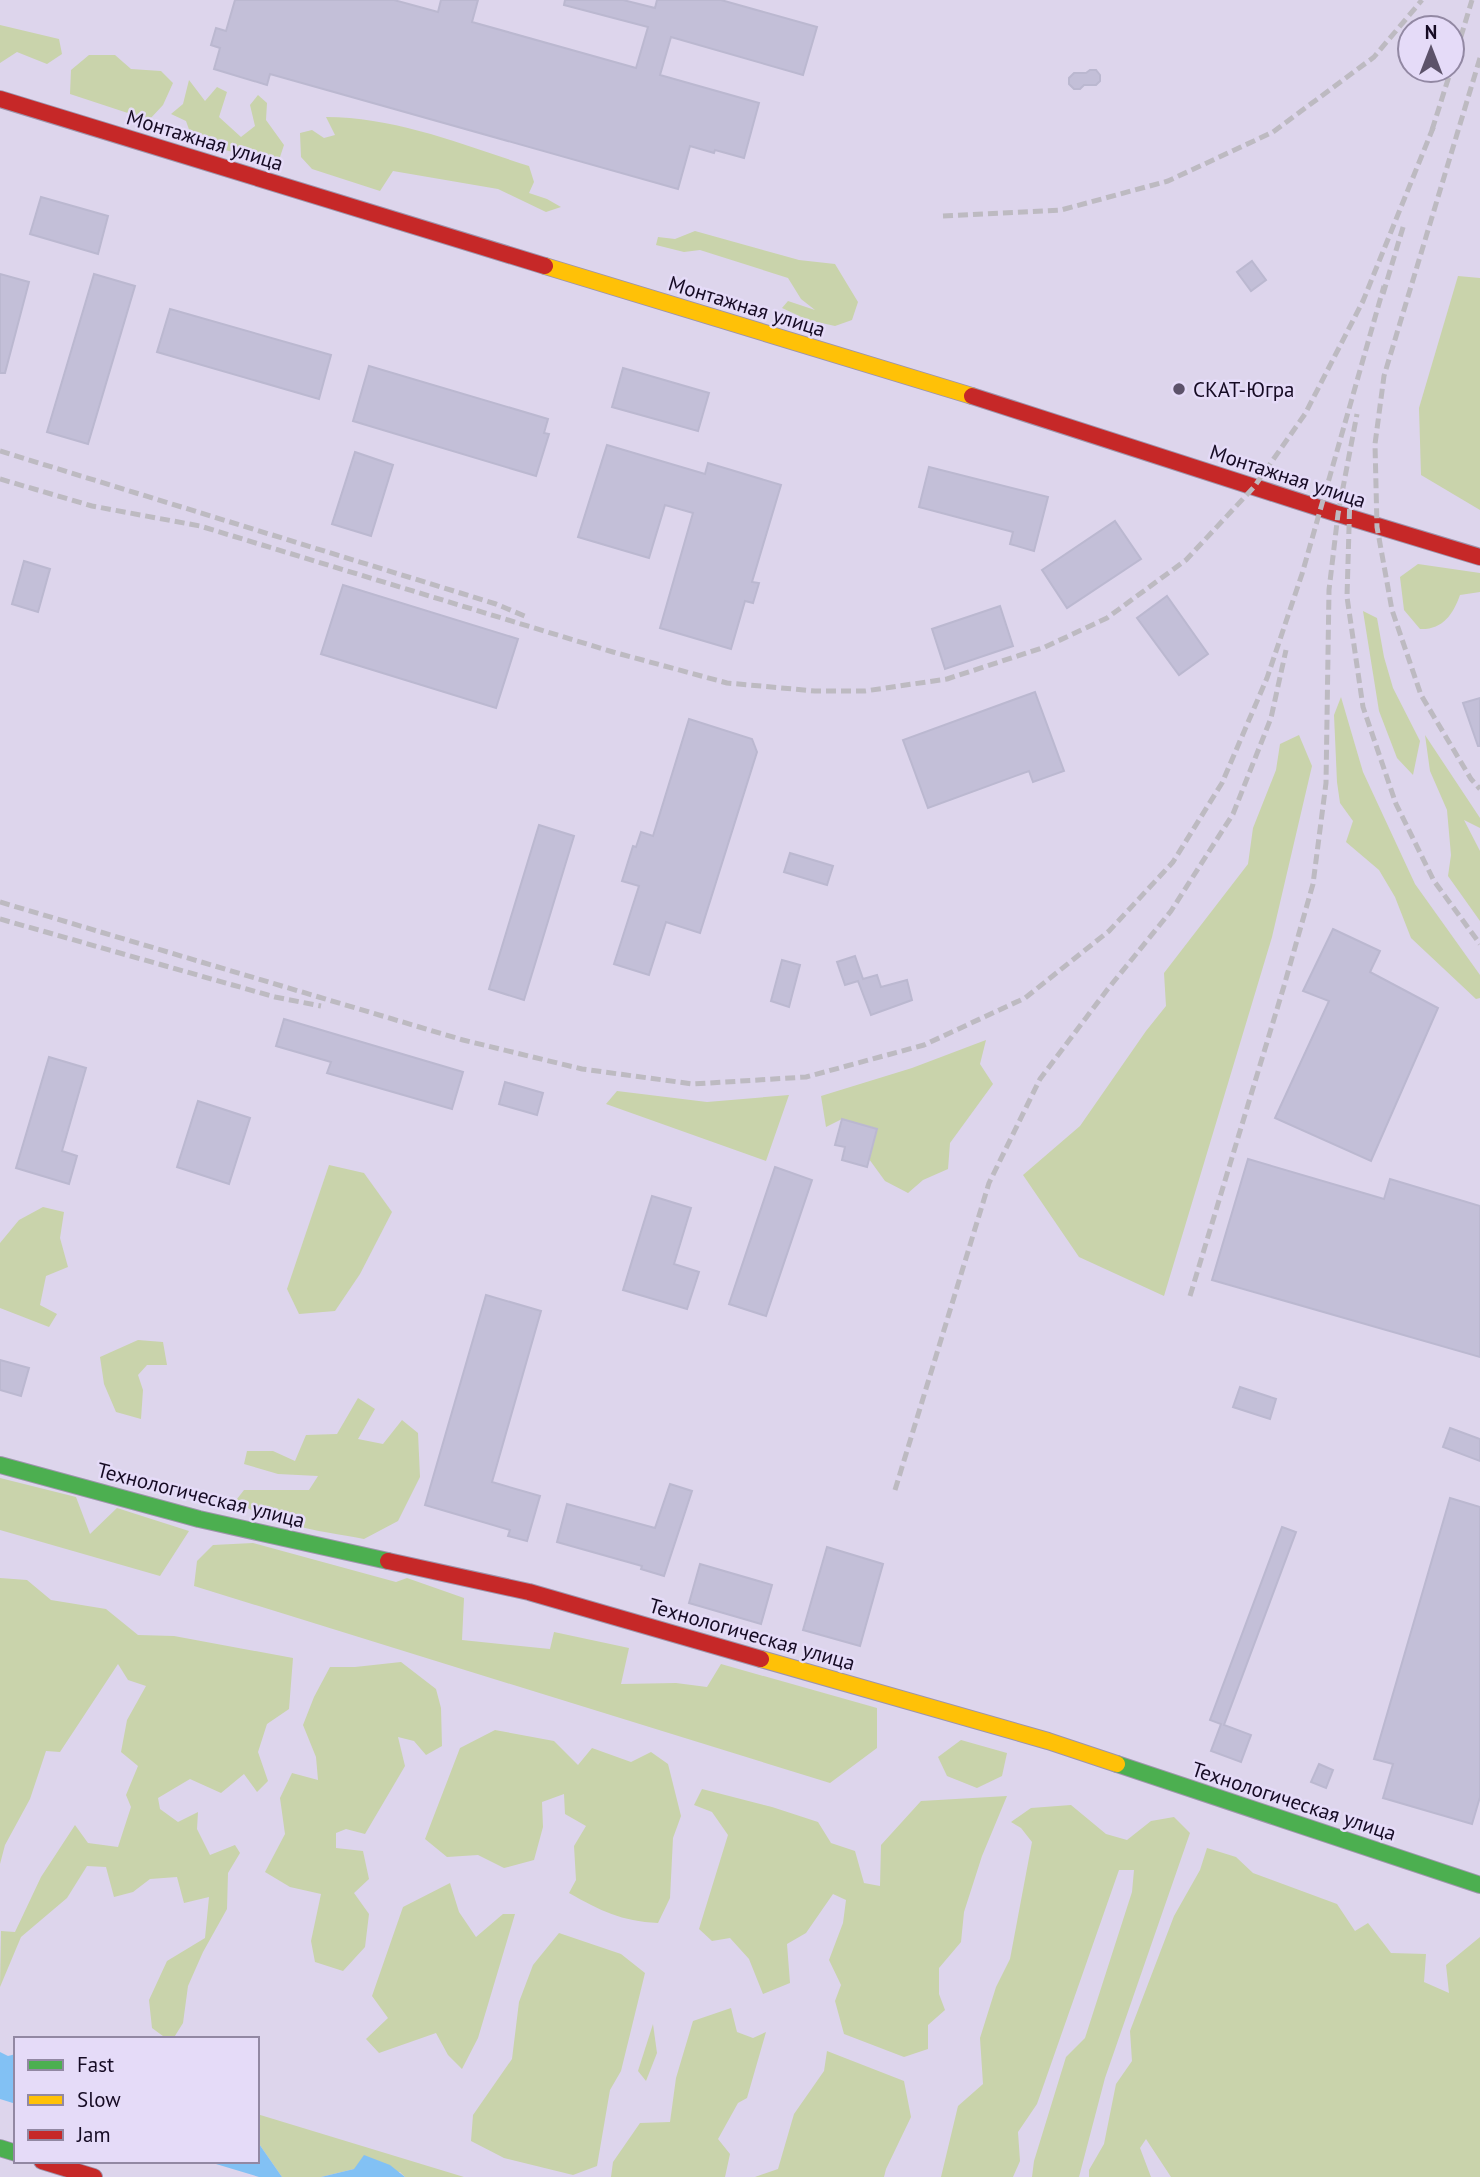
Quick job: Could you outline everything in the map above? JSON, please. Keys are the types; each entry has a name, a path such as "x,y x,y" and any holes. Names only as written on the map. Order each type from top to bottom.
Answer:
{"street":[{"name":"Монтажная улица","path":"0,100 1077,428 1338,514 1480,557"},
{"name":"Технологическая улица","path":"0,1465 199,1519 553,1599 1048,1741 1480,1885"},
{"path":"49,2163 94,2177"}],"green space":[{"path":"0,25 59,39 62,54 47,64 17,52 0,63"},
{"path":"89,55 115,55 131,69 161,71 173,83 163,105 149,120 70,94 71,70"},
{"path":"189,80 205,101 217,87 227,92 219,117 241,137 255,126 250,105 258,95 267,103 266,120 284,145 278,163 225,150 192,138 186,121 171,114 183,104"},
{"path":"326,117 352,118 404,127 529,166 534,182 529,193 561,207 546,212 498,189 393,171 380,191 312,169 301,157 300,133 312,130 324,138 335,135"},
{"path":"695,231 799,260 835,264 858,302 852,320 835,326 808,320 782,308 788,301 815,310 801,299 788,278 700,250 684,252 656,245 658,237 675,239"},
{"path":"1458,276 1480,278 1480,510 1421,475 1419,408"},
{"path":"1418,564 1480,573 1480,592 1460,595 1446,620 1435,627 1420,629 1404,610 1400,577"},
{"path":"1363,611 1377,618 1393,688 1420,741 1413,775 1397,758 1379,711"},
{"path":"1341,697 1363,772 1415,884 1480,975 1480,998 1476,999 1411,938 1395,897 1379,870 1346,842 1353,821 1340,803 1337,782 1334,715"},
{"path":"1299,735 1312,766 1272,937 1164,1296 1079,1257 1023,1175 1080,1126 1166,1006 1164,973 1248,864 1253,828 1276,770 1280,744"},
{"path":"1425,735 1480,818 1480,828 1464,820 1480,851 1480,921 1448,876 1451,855 1447,810 1430,771"},
{"path":"986,1040 980,1064 993,1084 950,1143 948,1169 923,1180 908,1193 885,1181 869,1159 877,1129 842,1119 826,1127 821,1096 912,1068"},
{"path":"617,1091 707,1102 789,1095 766,1161 606,1104"},
{"path":"329,1165 364,1173 392,1212 360,1274 335,1311 299,1314 287,1289"},
{"path":"43,1207 64,1212 60,1238 68,1267 46,1276 40,1305 57,1314 49,1327 0,1308 0,1243 19,1220"},
{"path":"138,1340 163,1342 167,1365 147,1365 138,1375 143,1390 141,1419 116,1412 104,1384 100,1357"},
{"path":"358,1398 375,1409 358,1439 383,1444 402,1420 418,1433 420,1477 398,1521 364,1539 278,1521 248,1508 237,1499 244,1490 309,1490 318,1476 278,1474 244,1464 247,1451 273,1451 295,1461 306,1435 337,1434"},
{"path":"0,1478 76,1497 90,1534 117,1508 189,1531 160,1576 0,1530"},
{"path":"253,1543 396,1582 407,1578 464,1598 462,1640 550,1649 554,1632 629,1648 621,1684 676,1683 707,1687 721,1664 877,1708 877,1748 830,1783 194,1586 197,1561 213,1545"},
{"path":"0,1578 27,1580 51,1600 106,1609 138,1635 174,1636 293,1658 289,1709 267,1724 258,1752 268,1781 257,1792 244,1774 221,1793 190,1779 158,1798 160,1809 178,1822 198,1812 197,1829 210,1855 235,1845 240,1853 228,1873 227,1909 188,1986 183,2023 174,2037 164,2037 152,2028 149,2000 167,1961 205,1938 209,1897 184,1903 177,1877 150,1879 133,1892 114,1897 106,1867 87,1866 67,1898 21,1937 0,1987 1,1931 15,1932 41,1877 75,1825 88,1843 118,1847 131,1807 126,1795 138,1766 121,1752 127,1720 146,1686 128,1680 118,1664 60,1752 46,1751 30,1799 5,1845 0,1864"},
{"path":"401,1662 436,1689 441,1708 442,1746 426,1755 414,1741 398,1737 405,1766 365,1834 346,1829 336,1833 336,1848 363,1851 369,1879 354,1893 369,1914 365,1947 343,1971 315,1962 311,1941 321,1894 290,1887 265,1872 285,1834 280,1798 292,1773 318,1780 316,1757 303,1725 330,1667"},
{"path":"495,1730 554,1741 578,1765 592,1748 631,1762 651,1752 668,1764 681,1816 673,1838 670,1898 658,1923 612,1914 569,1893 576,1880 574,1846 586,1826 565,1814 564,1794 542,1802 543,1827 534,1860 504,1868 478,1855 447,1857 425,1839 460,1748"},
{"path":"961,1740 1007,1753 1002,1776 977,1788 947,1776 938,1757"},
{"path":"702,1789 818,1822 831,1843 855,1851 864,1883 880,1886 881,1845 921,1801 1007,1796 982,1856 964,1912 961,1942 939,1968 939,1994 945,2010 928,2025 928,2049 904,2057 844,2034 835,2001 841,1985 829,1960 843,1923 846,1900 833,1894 806,1933 787,1944 790,1983 763,1994 749,1959 730,1938 712,1941 699,1929 728,1835 712,1812 694,1805"},
{"path":"1071,1805 1106,1834 1127,1840 1151,1821 1174,1817 1190,1833 1105,2078 1079,2177 1032,2177 1034,2161 1066,2057 1085,2038 1132,1892 1134,1870 1119,1870 1037,2104 1018,2132 1020,2161 1013,2177 941,2177 958,2106 983,2084 980,2038 996,1987 1010,1959 1032,1842 1021,1828 1011,1822 1031,1808"},
{"path":"1207,1848 1236,1857 1253,1873 1337,1904 1355,1931 1368,1923 1391,1953 1426,1954 1424,1982 1449,1993 1446,1965 1480,1937 1480,2177 1171,2177 1146,2139 1140,2148 1151,2177 1089,2177 1089,2170 1104,2144 1116,2084 1132,2061 1130,2031 1174,1916 1200,1870"},
{"path":"450,1883 459,1912 476,1937 503,1914 515,1914 478,2038 462,2069 448,2055 436,2033 379,2053 366,2039 388,2018 372,1996 403,1907"},
{"path":"559,1933 621,1954 645,1973 621,2071 610,2090 597,2166 573,2175 504,2158 471,2141 473,2115 512,2059 519,2002 533,1965"},
{"path":"731,2008 737,2032 753,2038 766,2032 747,2098 738,2103 718,2139 730,2154 725,2177 611,2177 613,2162 640,2123 670,2122 676,2078 693,2021"},
{"path":"653,2024 657,2053 646,2081 638,2071"},
{"path":"827,2051 904,2081 911,2117 884,2177 755,2177 778,2169 794,2114 824,2071"},
{"path":"259,2115 464,2177 405,2177 400,2172 354,2169 321,2177 282,2177 259,2144"}],"water":[{"path":"0,2052 8,2056 14,2054 14,2103 0,2099"},
{"path":"259,2144 282,2177 259,2177 213,2163 259,2163"},
{"path":"364,2155 390,2165 405,2177 321,2177 354,2169"}],"building":[{"path":"235,0 394,0 438,12 441,0 478,0 472,22 636,68 648,27 564,5 565,0 623,0 655,8 657,0 721,0 817,27 803,75 671,37 660,75 759,103 744,158 690,146 678,189 270,74 267,85 214,69 220,48 211,45 216,28 226,31"},
{"path":"1096,70 1100,75 1100,81 1096,85 1084,85 1080,89 1074,89 1069,84 1069,78 1074,73 1086,73"},
{"path":"41,197 108,216 98,254 30,234"},
{"path":"1252,261 1266,280 1251,291 1237,272"},
{"path":"0,274 29,282 5,373 0,373"},
{"path":"94,274 135,286 88,444 47,432"},
{"path":"170,309 331,355 319,399 157,352"},
{"path":"369,366 548,419 544,433 549,434 536,476 353,421"},
{"path":"623,368 709,393 698,431 612,407"},
{"path":"607,445 705,474 708,463 781,485 752,582 759,583 753,603 745,601 731,649 660,628 693,513 665,505 649,558 578,537"},
{"path":"355,452 393,465 371,536 332,524"},
{"path":"929,467 1048,497 1034,551 1010,544 1013,532 919,507"},
{"path":"1115,521 1141,559 1067,608 1042,570"},
{"path":"24,561 50,569 38,612 12,604"},
{"path":"343,585 518,639 496,708 321,654"},
{"path":"1167,596 1208,654 1179,675 1137,618"},
{"path":"1000,606 1013,646 945,669 932,629"},
{"path":"1035,692 1064,771 1033,782 1029,771 928,808 903,740"},
{"path":"1480,698 1480,746 1478,746 1463,703"},
{"path":"689,719 752,739 757,752 700,933 666,922 649,975 614,964 639,886 622,881 633,846 636,847 641,832 653,836"},
{"path":"539,825 574,836 524,1000 489,989"},
{"path":"790,853 833,866 827,885 784,872"},
{"path":"1333,929 1380,951 1370,972 1438,1008 1371,1161 1275,1118 1329,1001 1303,991"},
{"path":"855,956 863,979 877,975 881,987 907,980 912,1000 871,1015 858,981 845,985 837,962"},
{"path":"782,960 800,965 789,1007 771,1001"},
{"path":"284,1019 463,1072 452,1109 327,1073 331,1062 276,1046"},
{"path":"49,1057 86,1068 62,1151 77,1156 69,1184 16,1168"},
{"path":"505,1082 543,1093 537,1115 499,1104"},
{"path":"198,1101 250,1118 229,1184 177,1167"},
{"path":"842,1119 877,1129 867,1167 842,1160 845,1147 835,1145"},
{"path":"1248,1159 1384,1199 1390,1179 1480,1206 1480,1357 1212,1280"},
{"path":"775,1167 812,1180 766,1316 729,1304"},
{"path":"652,1196 691,1208 674,1264 699,1272 687,1309 623,1290"},
{"path":"486,1295 541,1311 492,1482 540,1496 527,1541 508,1536 510,1530 425,1505"},
{"path":"0,1360 29,1368 21,1396 0,1390"},
{"path":"1240,1387 1276,1399 1270,1419 1233,1407"},
{"path":"1450,1428 1480,1439 1480,1461 1443,1447"},
{"path":"670,1484 692,1491 664,1576 641,1569 642,1566 557,1542 567,1504 655,1528"},
{"path":"1450,1498 1480,1507 1480,1797 1472,1824 1383,1798 1393,1764 1374,1759"},
{"path":"1282,1527 1296,1532 1224,1725 1251,1735 1241,1762 1211,1751 1221,1724 1210,1720"},
{"path":"827,1547 883,1564 860,1646 803,1630"},
{"path":"700,1564 772,1585 761,1624 689,1603"},
{"path":"1319,1764 1333,1770 1326,1788 1311,1782"}],"railway":[{"path":"943,216 1061,210 1168,181 1273,132 1374,57 1422,0"},
{"path":"1466,20 1472,0"},
{"path":"1480,58 1384,376 1375,444 1377,527 1392,610 1421,695 1471,779 1480,789"},
{"path":"1432,130 1447,84"},
{"path":"0,479 92,506 200,526 613,652 727,683 815,691 865,691 947,679 1045,647 1107,618 1186,560 1254,487 1305,414 1363,301 1435,123"},
{"path":"1383,294 1404,224"},
{"path":"0,902 463,1040 582,1069 693,1084 806,1077 924,1045 1025,998 1109,931 1173,862 1222,783 1267,678 1302,574 1384,286"},
{"path":"1190,1296 1313,884 1326,783 1329,590 1338,514 1357,414"},
{"path":"0,451 496,604 527,617"},
{"path":"1350,494 1347,597 1363,707 1396,804 1434,881 1480,944"},
{"path":"895,1490 989,1183 1040,1079 1171,911 1233,814 1271,718 1286,650"},
{"path":"0,919 275,997 321,1006"}],"traffic: fast":[{"path":"0,1465 199,1519 388,1561"},
{"path":"1117,1764 1480,1885"},
{"path":"0,2148 14,2152"}],"traffic: slow":[{"path":"545,266 972,396"},
{"path":"761,1659 1048,1741 1117,1764"}],"traffic: jam":[{"path":"0,99 545,266"},
{"path":"972,396 1480,557"},
{"path":"388,1561 529,1592 761,1659"},
{"path":"48,2163 94,2177"}],"place":[{"name":"СКАТ-Югра","path":"1179,389"}]}
